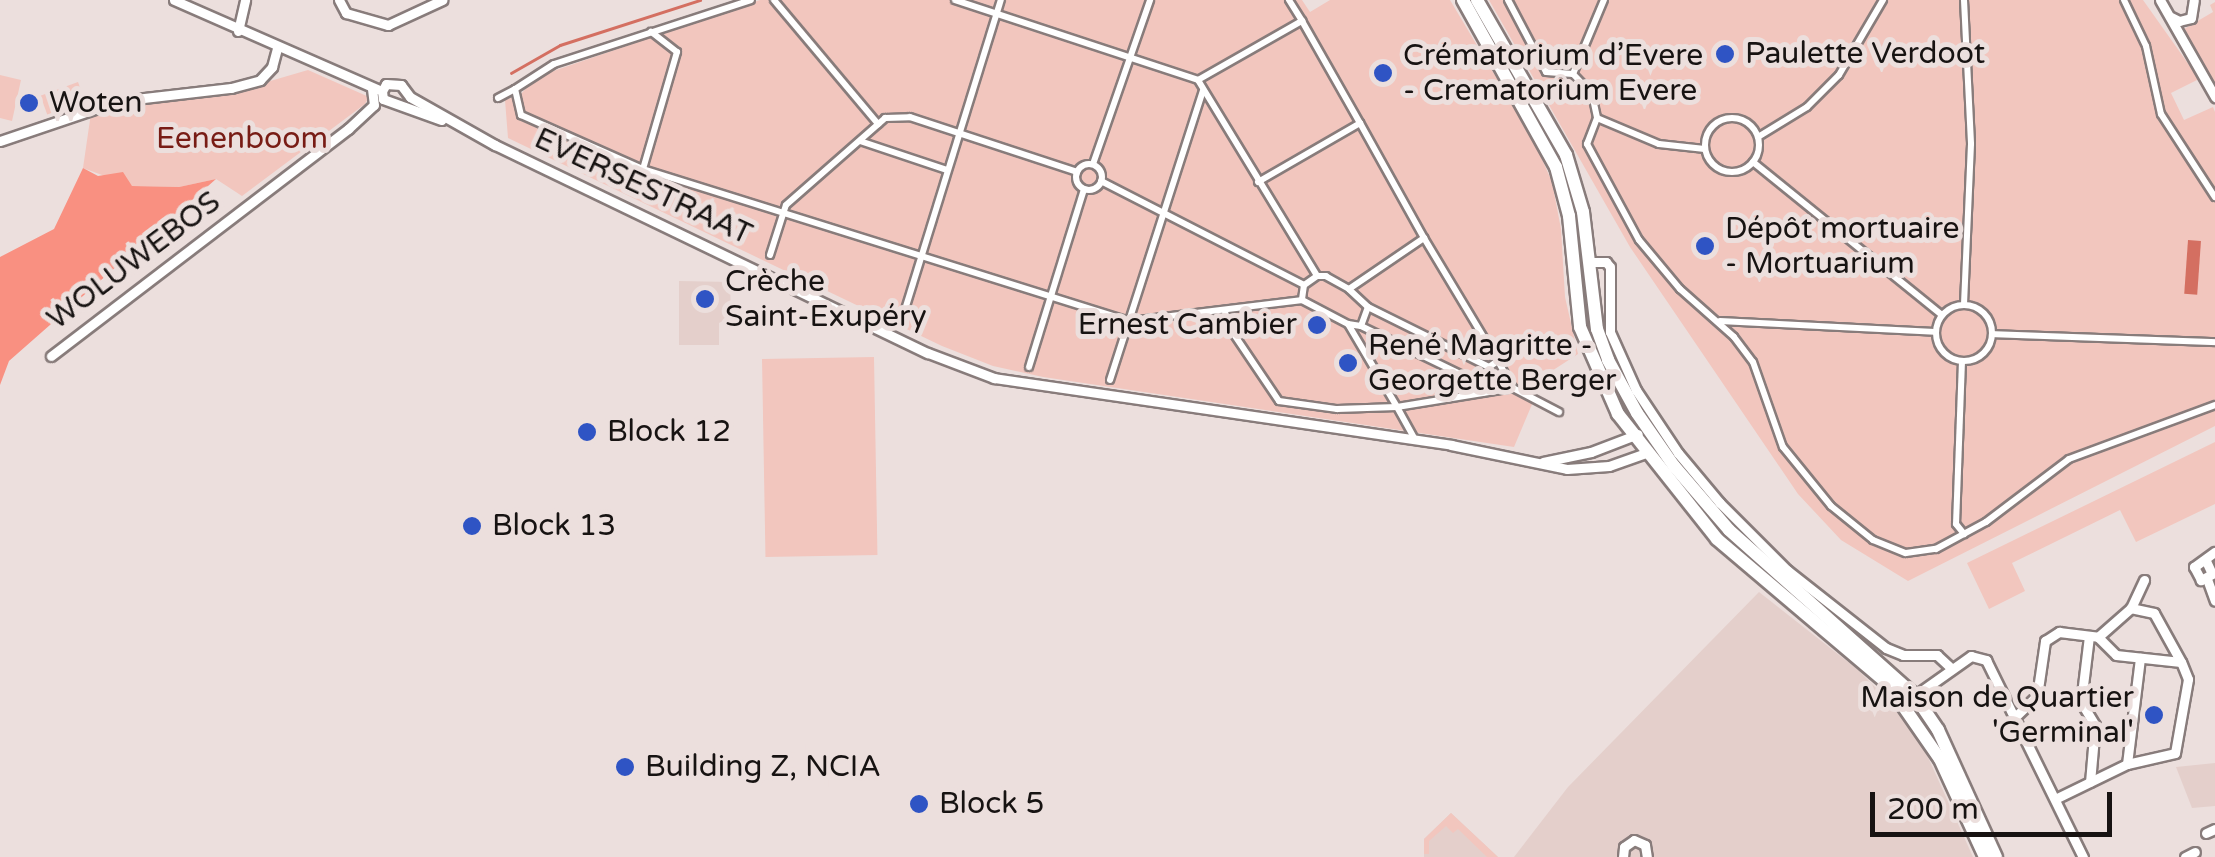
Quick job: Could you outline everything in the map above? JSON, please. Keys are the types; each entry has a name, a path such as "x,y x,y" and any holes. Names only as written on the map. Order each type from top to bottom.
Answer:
{"main road":[{"path":"1463,0 1556,167 1569,216 1584,341 1603,388 1646,454 1717,539 1909,698 1985,857"},
{"path":"1477,0 1566,154 1583,212 1602,344 1653,426 1660,445 1698,496 1755,556 1909,698 1938,730 1996,857"}],"street":[{"name":"EVERSESTRAAT","path":"174,0 458,126 944,359 1022,385 1416,440 1582,469 1646,454 1660,445"},
{"path":"238,31 245,0"},
{"path":"340,0 346,13 388,24 442,0"},
{"path":"498,98 554,64 750,0"},
{"path":"774,0 878,124"},
{"path":"955,0 1198,80 1317,276 1349,289 1368,308 1489,367"},
{"path":"903,316 1001,0"},
{"path":"1093,164 1128,54 1150,0"},
{"path":"1289,0 1513,388"},
{"path":"1508,0 1546,72 1573,74 1592,94 1597,118 1587,144 1639,240 1680,289 1719,321 1753,362 1783,446 1814,488 1856,529 1906,553 1936,550 2070,459 2215,406"},
{"path":"1573,74 1604,0"},
{"path":"1753,162 1758,136 1807,108 1839,75 1884,0"},
{"path":"1964,0 1970,113 1964,305"},
{"path":"2124,0 2146,46 2161,114 2215,197"},
{"path":"2160,0 2215,98"},
{"path":"2169,0 2169,15"},
{"path":"2169,15 2188,20 2196,12 2194,0"},
{"path":"1198,80 1302,21"},
{"path":"643,169 677,52 650,31"},
{"path":"0,141 118,102 231,88 260,80 272,67 276,48"},
{"name":"EVERSESTRAAT","path":"379,92 386,84 401,85 410,96 458,126"},
{"path":"515,88 521,115 643,169 921,258 1129,321 1302,300 1483,388"},
{"path":"1110,380 1203,90"},
{"name":"WOLUWEBOS","path":"51,356 348,129 374,104 379,92"},
{"path":"770,255 782,212 885,118 910,117 1076,172"},
{"path":"1597,118 1659,144 1705,149"},
{"path":"1753,162 1729,172 1713,164 1705,149 1708,132 1727,118 1743,120 1758,136"},
{"path":"1258,182 1360,124"},
{"path":"859,141 947,170"},
{"path":"1753,162 1942,315"},
{"path":"1085,164 1093,164 1100,169 1101,181 1096,187 1084,189 1076,180 1076,172 1085,164"},
{"path":"1101,181 1304,285"},
{"path":"1029,367 1084,189"},
{"path":"1349,289 1424,238"},
{"path":"1588,262 1606,262 1610,268 1610,332 1653,426 1716,498 1792,575 1886,648 1903,654 1937,655 1950,667"},
{"path":"1302,300 1304,285 1317,276"},
{"path":"1964,305 1986,316 1992,334 1984,352 1962,361 1941,350 1936,332 1942,315 1964,305"},
{"path":"1362,326 1368,308"},
{"path":"1224,311 1227,324 1279,402 1350,410 1397,407 1483,388 1513,388 1559,412"},
{"path":"1719,321 1936,332"},
{"path":"1348,324 1416,440"},
{"path":"1992,334 2215,342"},
{"path":"1483,388 1489,367 1498,361"},
{"path":"1962,361 1956,524 1964,534"},
{"path":"1537,462 1591,452 1653,426"},
{"path":"2215,552 2197,563 2194,573 2207,579 2215,601"},
{"path":"2090,782 2095,725 2081,702 2094,636 2131,608 2144,580"},
{"path":"2055,799 2127,764 2175,753 2179,747 2188,679 2154,614 2131,608"},
{"path":"2016,716 2037,696 2045,641 2059,632 2094,636 2116,654 2181,662"},
{"path":"2146,658 2165,650 2170,640"},
{"path":"1909,698 1971,656 1986,660 2083,857"},
{"path":"2127,764 2146,658"},
{"path":"1623,857 1624,847 1634,840 1645,845 1648,857"}],"shaded area":[{"path":"83,168 98,176 123,172 132,186 179,187 216,179 9,361 0,385 0,257 54,229"},
{"path":"2188,240 2201,241 2197,295 2184,294"},
{"name":"Crèche Saint-Exupéry","path":"679,281 730,282 731,317 719,323 719,345 679,345"},
{"path":"1759,592 1857,669 1900,712 1927,755 1973,857 1514,857 1568,787"},
{"path":"2215,763 2215,806 2192,808 2176,767"},
{"path":"1451,813 1498,857 1424,857 1424,839"}],"green space":[{"path":"760,0 1302,0 1310,12 1330,0 1450,0 1534,141 1552,182 1561,229 1565,297 1578,354 1544,376 1514,447 1043,377 993,366 942,346 508,138 505,100 521,94 536,77"},
{"path":"1489,0 2143,0 2199,79 2171,93 2184,120 2213,107 2215,112 2215,426 1908,581 1841,540 1798,494 1630,247"},
{"path":"2215,2 2215,91 2184,29 2213,12 2210,5"},
{"name":"Eenenboom","path":"308,70 369,97 365,104 242,196 216,179 179,187 132,186 83,168 91,113 118,105 232,92"},
{"path":"0,75 21,80 12,121 0,118"},
{"path":"78,82 85,101 47,114 40,96"},
{"path":"874,357 877,555 765,557 762,359"},
{"path":"2215,442 2215,504 2136,542 2120,510 2012,563 2025,591 1989,609 1967,563"},
{"path":"1451,813 1498,857 1487,857 1458,829 1453,833 1446,826 1429,841 1429,854 1424,854 1424,839"}],"waterway":[{"path":"511,73 560,45 700,0"}],"place":[{"name":"Paulette Verdoot","path":"1725,54"},
{"name":"Crématorium d’Evere - Crematorium Evere","path":"1383,73"},
{"name":"Woten","path":"29,103"},
{"name":"Dépôt mortuaire - Mortuarium","path":"1705,246"},
{"name":"Crèche Saint-Exupéry","path":"705,299"},
{"name":"Ernest Cambier","path":"1317,325"},
{"name":"René Magritte - Georgette Berger","path":"1348,363"},
{"name":"Block 12","path":"587,432"},
{"name":"Block 13","path":"472,526"},
{"name":"Maison de Quartier 'Germinal'","path":"2154,715"},
{"name":"Building Z, NCIA","path":"625,767"},
{"name":"Block 5","path":"919,804"}]}
